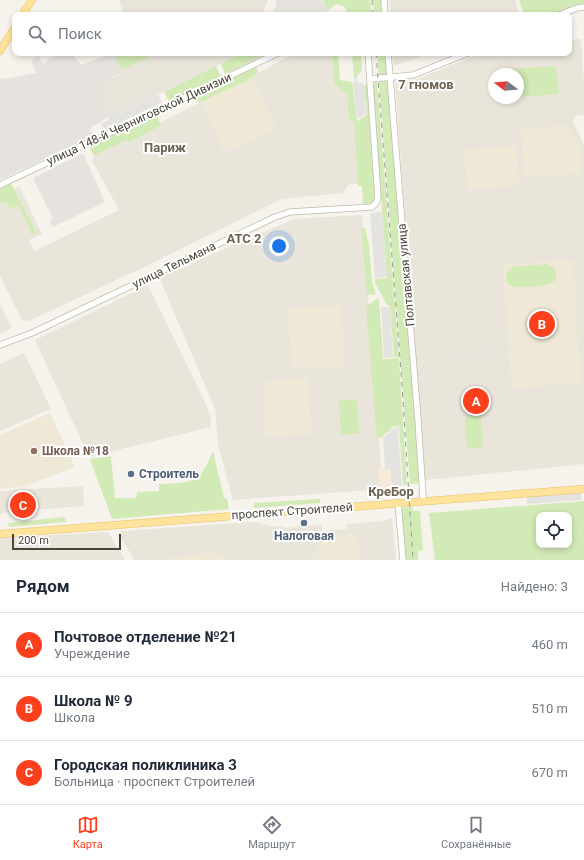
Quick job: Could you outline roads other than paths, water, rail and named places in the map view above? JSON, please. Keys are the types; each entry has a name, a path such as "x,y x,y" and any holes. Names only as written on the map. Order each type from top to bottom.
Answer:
{"main road":[{"path":"24,12 32,0"},
{"path":"0,51 12,32"},
{"name":"проспект Строителей","path":"0,534 398,501 423,497 584,485"},
{"name":"проспект Строителей","path":"0,529 584,489"}],"street":[{"path":"384,0 385,12"},
{"path":"567,12 584,7"},
{"name":"улица 148-й Черниговской Дивизии","path":"0,185 272,56"},
{"path":"368,56 370,79 413,75 460,56"},
{"name":"Полтавская улица","path":"388,56 423,497"},
{"name":"улица Тельмана","path":"0,345 32,333 275,217 290,212 372,207 378,198 370,79"},
{"path":"398,501 403,560"}],"railway":[{"path":"372,0 373,12"},
{"path":"376,56 402,385 413,560"}],"place":[{"name":"Школа № 9","path":"542,324"},
{"name":"Почтовое отделение №21","path":"476,401"},
{"name":"Школа №18","path":"34,451"},
{"name":"Строитель","path":"131,474"},
{"name":"Городская поликлиника 3","path":"23,505"},
{"name":"Налоговая","path":"304,523"}],"district":[{"name":"7 гномов","path":"426,84"},
{"name":"Париж","path":"165,147"},
{"name":"АТС 2","path":"244,238"},
{"name":"КреБор","path":"391,491"}]}
